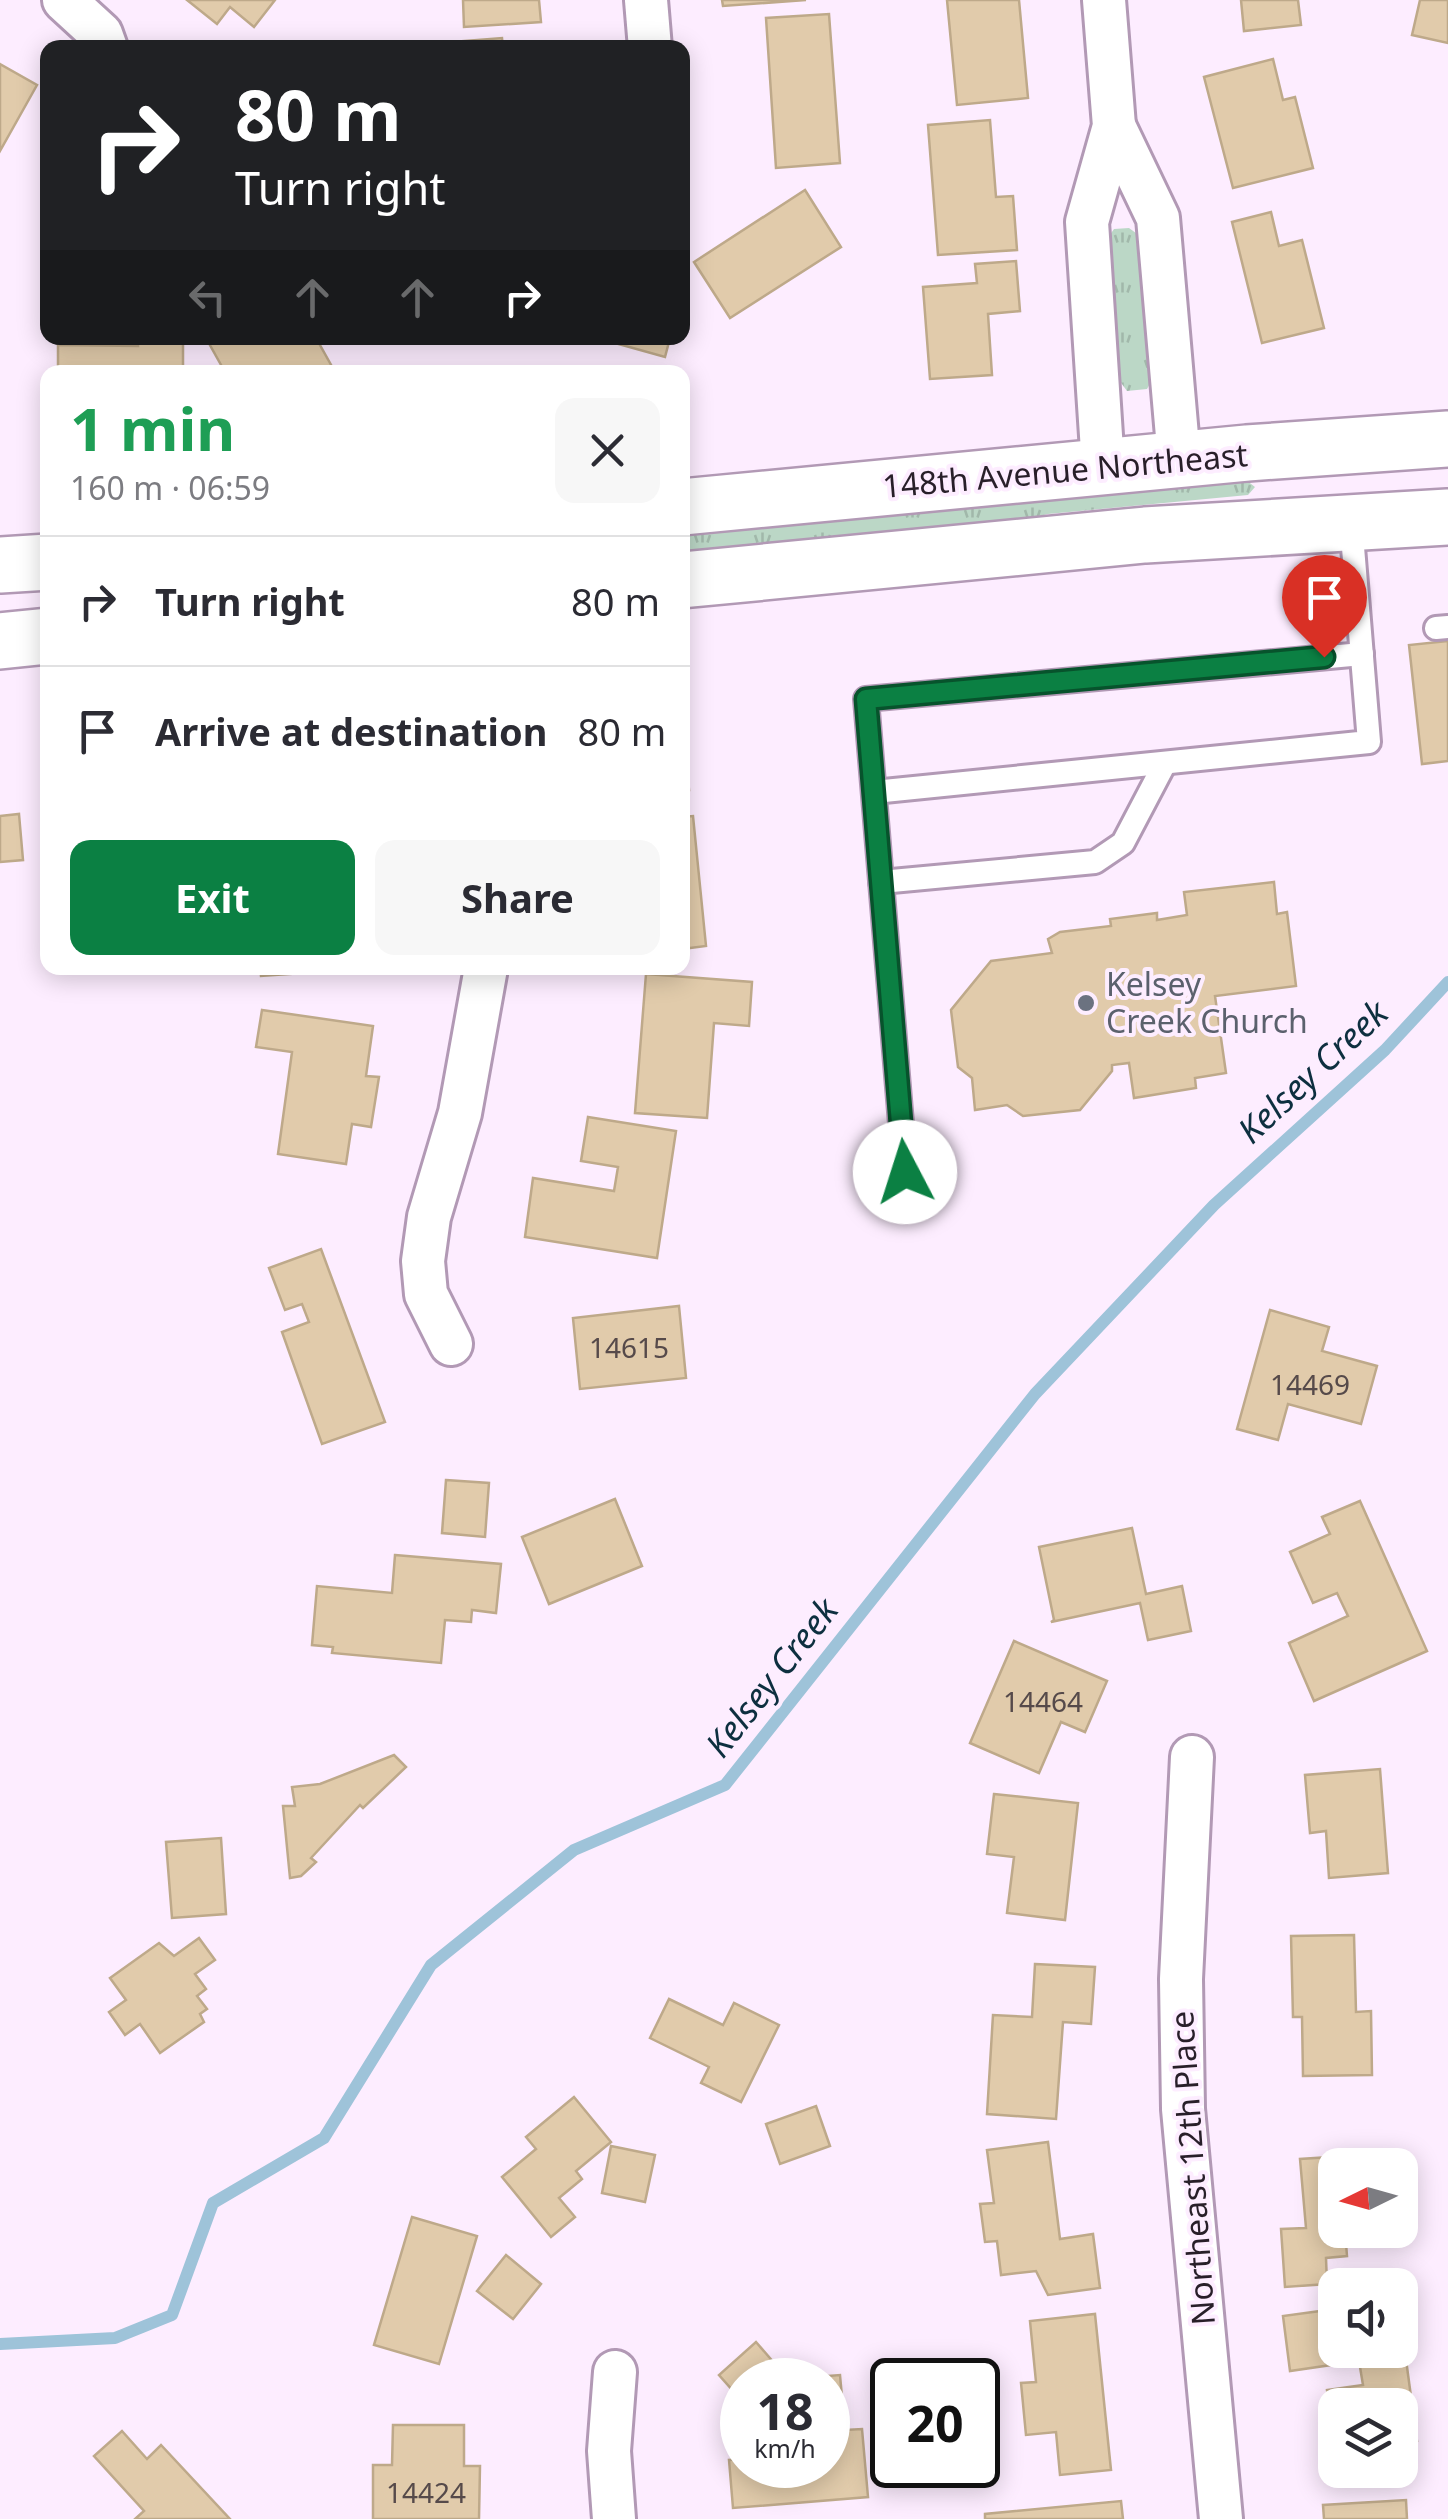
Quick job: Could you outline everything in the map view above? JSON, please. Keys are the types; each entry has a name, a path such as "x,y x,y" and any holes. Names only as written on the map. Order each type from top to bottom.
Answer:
{"main road":[{"name":"148th Avenue Northeast","path":"690,506 1246,453 1448,439"},
{"path":"1145,535 1255,507 1267,499 1278,474 1271,462 1246,453"},
{"path":"690,579 1145,535 1448,517"},
{"path":"0,566 40,563"},
{"path":"0,641 40,637"}],"street":[{"path":"64,0 103,40"},
{"path":"646,0 649,40"},
{"path":"1103,466 1088,222 1114,126 1104,0"},
{"path":"1114,126 1158,218 1179,459"},
{"path":"451,1344 426,1294 422,1260 429,1217 460,1113 485,975"},
{"name":"Northeast 12th Place","path":"1192,1757 1181,1979 1183,2109 1221,2519"},
{"path":"614,2519 609,2451 615,2372"}],"lane":[{"path":"874,792 1369,742 1351,523"},
{"path":"905,1172 866,699 1362,654"},
{"path":"881,882 1095,862 1124,843 1165,764"}],"green space":[{"path":"1129,228 1140,236 1153,378 1147,389 1127,391 1116,376 1105,242 1114,229"},
{"path":"1246,480 1255,487 1248,495 1048,514 932,542 690,562 690,535"}],"building":[{"path":"187,0 275,0 254,27 230,7 217,24"},
{"path":"463,0 539,0 541,22 464,27"},
{"path":"722,0 806,0 723,6"},
{"path":"947,0 1019,0 1028,98 957,105"},
{"path":"1241,0 1298,0 1301,25 1244,31"},
{"path":"1420,0 1448,0 1448,43 1412,35"},
{"path":"829,14 840,163 776,168 766,18"},
{"path":"1273,59 1283,100 1295,97 1313,168 1233,188 1204,77"},
{"path":"0,64 37,85 0,151"},
{"path":"990,120 996,197 1013,196 1017,250 938,255 928,125"},
{"path":"805,190 841,247 730,318 694,262"},
{"path":"1271,212 1279,246 1302,240 1324,328 1262,343 1232,222"},
{"path":"1016,261 1020,311 988,314 992,375 930,379 923,287 977,283 975,264"},
{"path":"58,345 183,345 183,365 58,365"},
{"path":"210,345 320,345 331,365 221,365"},
{"path":"622,345 668,345 665,357"},
{"path":"1448,641 1448,761 1422,764 1409,645"},
{"path":"19,814 23,860 0,862 0,816"},
{"path":"693,816 706,946 690,948"},
{"name":"Kelsey Creek Church","path":"1274,882 1277,914 1287,912 1296,986 1215,996 1226,1073 1195,1078 1196,1088 1134,1098 1129,1063 1112,1065 1112,1071 1080,1110 1023,1116 1007,1105 975,1110 972,1078 958,1067 951,1010 991,961 1052,953 1048,939 1060,932 1111,926 1110,919 1157,913 1157,920 1187,915 1184,892"},
{"path":"646,975 752,982 749,1026 714,1023 707,1118 635,1113"},
{"path":"262,1010 373,1026 366,1076 379,1077 371,1127 352,1124 346,1164 278,1154 292,1052 256,1047"},
{"path":"588,1117 676,1131 657,1258 525,1237 533,1178 614,1191 618,1167 581,1161"},
{"path":"321,1249 385,1422 322,1444 282,1332 309,1322 302,1304 285,1310 269,1268"},
{"path":"679,1306 686,1378 580,1389 573,1318"},
{"path":"1270,1310 1329,1327 1322,1351 1377,1366 1361,1424 1288,1404 1278,1440 1237,1429"},
{"path":"446,1480 489,1483 485,1537 442,1533"},
{"path":"615,1499 642,1566 549,1604 522,1537"},
{"path":"1360,1501 1427,1651 1314,1701 1289,1643 1348,1616 1337,1593 1313,1603 1290,1552 1330,1534 1322,1517"},
{"path":"1132,1528 1146,1594 1182,1586 1191,1631 1148,1640 1140,1603 1051,1622 1054,1620 1039,1547"},
{"path":"395,1555 501,1564 496,1613 472,1610 471,1622 445,1620 441,1663 332,1653 333,1647 312,1645 317,1586 392,1593"},
{"path":"1014,1641 1107,1681 1085,1732 1061,1722 1039,1773 970,1743"},
{"path":"394,1755 406,1767 363,1808 360,1805 311,1858 316,1862 301,1876 290,1878 283,1806 295,1806 292,1787 320,1784"},
{"path":"1380,1769 1388,1873 1329,1878 1326,1831 1310,1833 1305,1775"},
{"path":"994,1794 1078,1803 1065,1920 1007,1913 1014,1857 987,1854"},
{"path":"221,1838 226,1914 172,1918 166,1842"},
{"path":"1354,1935 1356,2012 1371,2011 1372,2075 1303,2076 1302,2017 1293,2017 1291,1936"},
{"path":"199,1938 215,1960 195,1974 206,1989 197,1996 207,2009 200,2014 204,2022 160,2053 140,2024 125,2035 109,2012 126,2000 110,1978 159,1943 174,1956"},
{"path":"1035,1964 1095,1967 1091,2024 1063,2022 1056,2119 987,2114 993,2015 1032,2017"},
{"path":"669,1999 723,2025 734,2003 779,2025 741,2102 701,2083 709,2067 650,2038"},
{"path":"574,2097 611,2142 576,2171 582,2179 559,2198 575,2217 551,2237 502,2177 536,2149 526,2137"},
{"path":"816,2106 830,2146 780,2164 766,2124"},
{"path":"1048,2142 1060,2239 1093,2234 1100,2288 1048,2295 1036,2271 1001,2275 997,2241 985,2242 980,2204 994,2203 987,2150"},
{"path":"611,2146 655,2155 645,2202 602,2193"},
{"path":"1318,2158 1318,2248 1346,2248 1347,2256 1326,2258 1326,2268 1318,2268 1318,2285 1285,2287 1281,2229 1306,2228 1300,2159"},
{"path":"412,2217 477,2236 439,2364 374,2345"},
{"path":"506,2255 541,2284 513,2319 477,2291"},
{"path":"1318,2311 1318,2367 1290,2371 1283,2316"},
{"path":"1095,2314 1111,2470 1060,2475 1056,2432 1026,2435 1021,2383 1036,2382 1030,2321"},
{"path":"756,2342 770,2358 738,2358"},
{"path":"1360,2368 1407,2368 1410,2388 1341,2388 1363,2385"},
{"path":"393,2425 464,2425 464,2466 480,2466 479,2519 373,2519 373,2465 392,2465"},
{"path":"862,2429 868,2497 733,2508 731,2488 850,2488 850,2430"},
{"path":"122,2431 147,2459 161,2445 230,2519 135,2519 144,2511 94,2456"},
{"path":"1406,2500 1407,2519 1324,2519 1323,2505"},
{"path":"1121,2501 1123,2519 985,2519 985,2514"}],"waterway":[{"name":"Kelsey Creek","path":"0,2344 115,2338 172,2315 213,2203 324,2138 431,1965 574,1850 725,1785 1035,1394 1214,1205 1385,1050 1448,982"}],"place":[{"name":"Kelsey Creek Church","path":"1086,1003"}],"route":[{"path":"905,1172 866,699 1324,657"}]}
